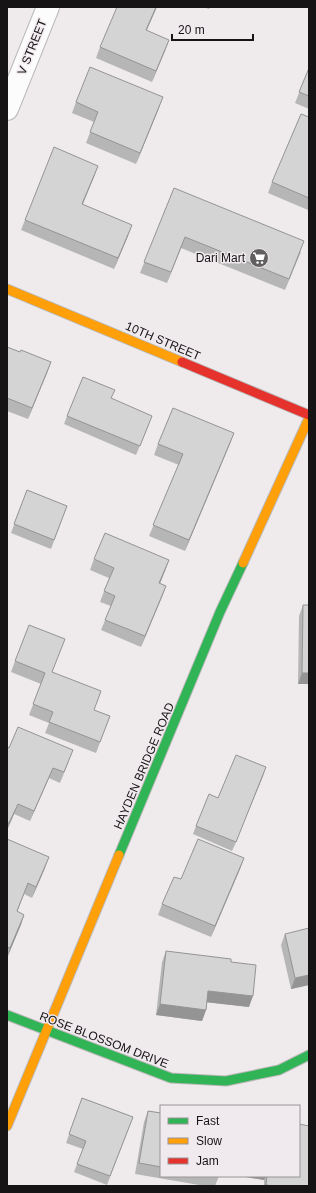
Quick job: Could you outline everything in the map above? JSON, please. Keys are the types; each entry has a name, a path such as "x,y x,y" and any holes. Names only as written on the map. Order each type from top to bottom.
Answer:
{"street":[{"name":"V STREET","path":"7,109 48,7"},
{"name":"10TH STREET","path":"7,289 309,415"},
{"name":"HAYDEN BRIDGE ROAD","path":"7,1126 220,612 309,418"},
{"name":"ROSE BLOSSOM DRIVE","path":"7,1015 171,1078 226,1081 279,1070 309,1055"}],"building":[{"path":"117,7 156,7 146,30 169,40 156,71 100,47"},
{"path":"90,67 163,97 140,153 90,132 98,112 76,102"},
{"path":"309,68 309,96 299,92"},
{"path":"301,114 309,117 309,198 272,182"},
{"path":"54,147 98,166 82,204 132,225 118,258 25,220"},
{"path":"174,188 304,241 289,279 185,237 171,272 144,262"},
{"path":"7,347 20,352 21,350 51,362 32,408 7,398"},
{"path":"83,377 115,390 111,398 152,416 140,446 67,416"},
{"path":"173,408 234,433 189,540 153,525 183,454 158,444"},
{"path":"27,490 67,506 54,540 14,524"},
{"path":"105,533 169,560 159,583 166,586 145,636 105,620 115,596 104,591 114,568 94,559"},
{"path":"303,605 309,605 309,673 302,673"},
{"path":"29,625 65,639 52,672 101,691 94,710 110,716 100,742 49,722 53,712 33,704 45,673 15,661"},
{"path":"18,727 73,750 64,772 53,768 34,811 18,804 9,823 7,823 7,747 9,748"},
{"path":"236,755 266,767 236,842 196,826 209,794 218,798"},
{"path":"7,839 49,857 36,887 28,883 17,911 24,915 10,948 7,947"},
{"path":"198,839 244,858 215,926 162,904 174,877 181,879"},
{"path":"309,928 309,975 295,978 285,934"},
{"path":"166,951 231,959 231,962 256,965 253,996 208,991 206,1010 160,1004"},
{"path":"82,1098 133,1117 110,1176 77,1164 86,1141 69,1134"},
{"path":"148,1111 160,1113 160,1167 139,1163"},
{"path":"300,1124 309,1126 309,1186 266,1185 267,1177 300,1177"}],"traffic: fast":[{"path":"119,855 220,612 243,563"},
{"path":"7,1015 171,1078 226,1081 279,1070 309,1055"}],"traffic: slow":[{"path":"7,289 182,362"},
{"path":"243,563 309,418"},
{"path":"7,1126 119,855"}],"traffic: jam":[{"path":"182,362 309,415"}],"place":[{"name":"Dari Mart","path":"259,258"}]}
